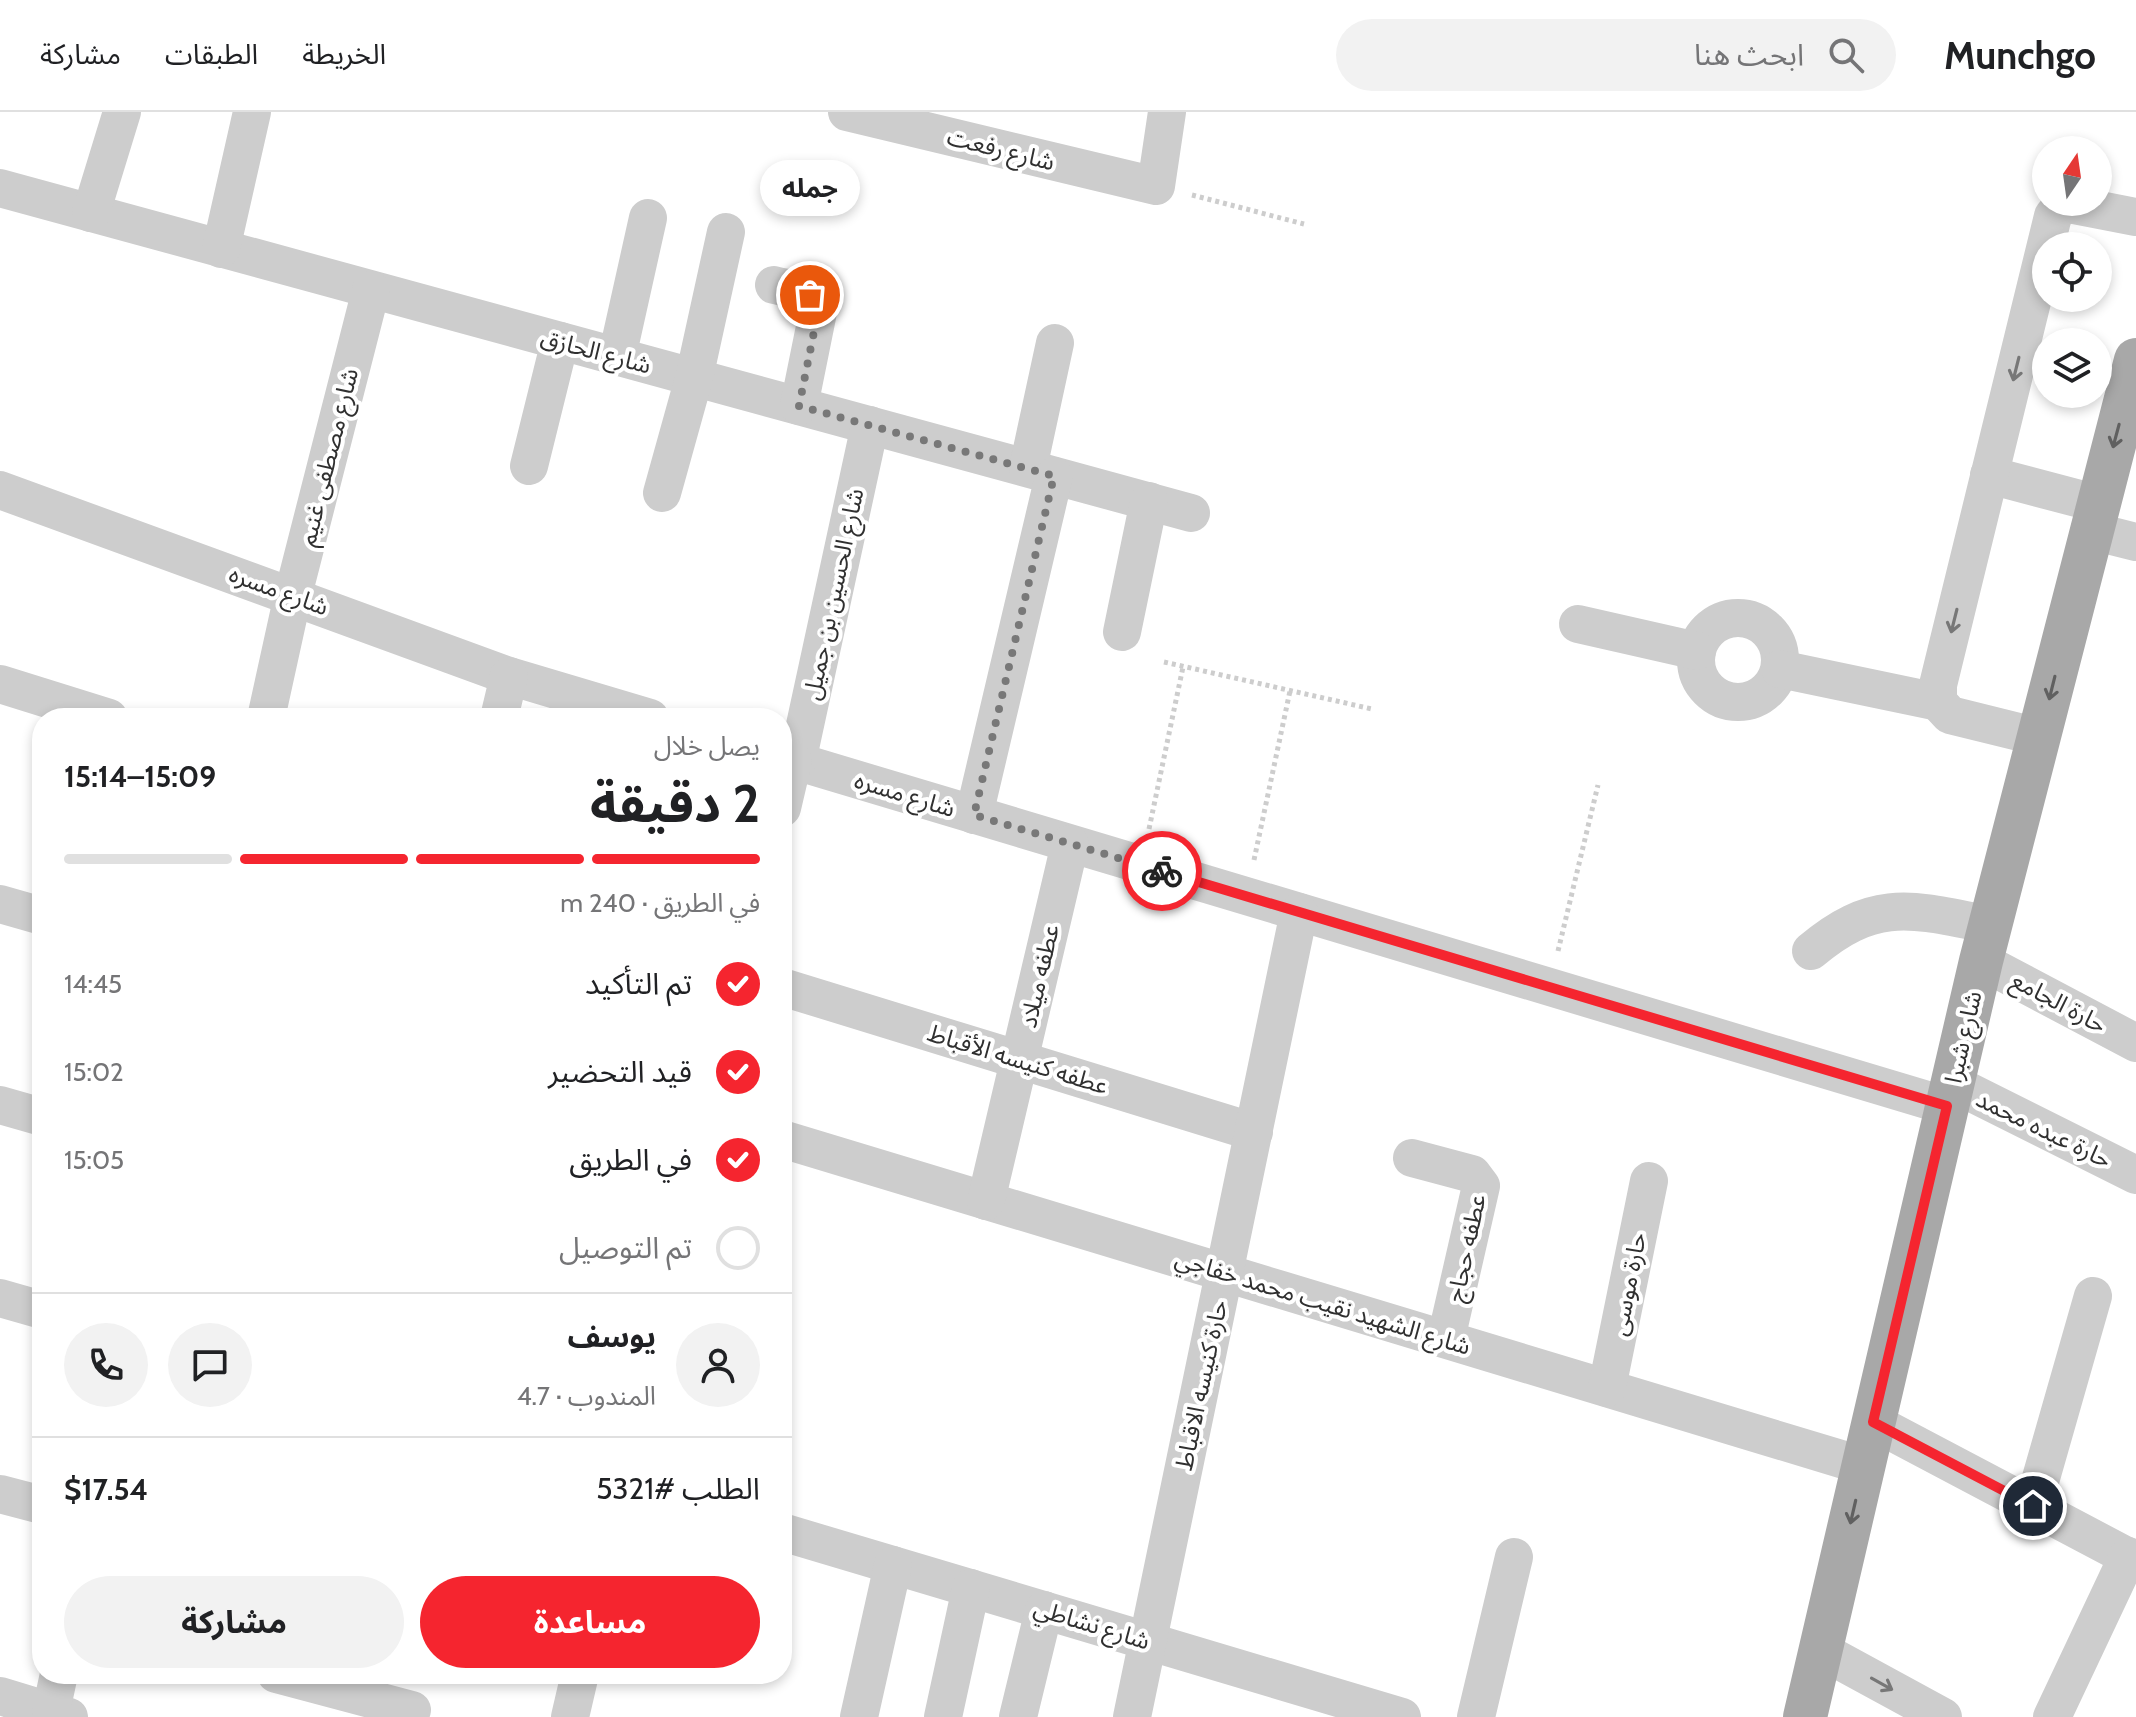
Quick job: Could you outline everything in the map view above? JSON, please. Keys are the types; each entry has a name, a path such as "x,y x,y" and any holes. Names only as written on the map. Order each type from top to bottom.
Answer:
{"main road":[{"name":"شارع شبرا","path":"1805,1717 1986,943 2136,360"}],"street":[{"path":"91,213 122,112"},
{"path":"221,249 252,112"},
{"name":"شارع رفعت","path":"847,112 1156,186"},
{"path":"1156,186 1167,112"},
{"name":"شارع الحازق","path":"0,188 1191,513"},
{"path":"1938,702 1938,685 2053,216 2060,207 2069,204 2136,217"},
{"path":"617,357 648,218"},
{"path":"662,493 694,378 726,232"},
{"path":"774,285 810,295 816,302 818,312 799,406"},
{"name":"شارع مصطفى غنيم","path":"268,708 293,595 371,290"},
{"path":"529,466 560,341"},
{"path":"974,815 1041,472 1055,343"},
{"name":"شارع الحسين بن جميل","path":"792,756 870,425"},
{"path":"1989,475 2096,517 2136,542"},
{"name":"شارع مسره","path":"0,490 509,676 616,708"},
{"path":"1122,632 1149,501"},
{"path":"1748,618 1770,632 1777,643 1780,669 1767,692 1756,699 1730,702 1717,697 1699,677 1697,651 1702,639 1721,621 1748,618"},
{"path":"1578,624 1697,651"},
{"path":"1780,669 1938,702 1950,715 2039,737"},
{"path":"501,708 509,676"},
{"path":"0,684 77,708"},
{"name":"شارع مسره","path":"792,760 1549,987 1950,1095"},
{"path":"1075,845 1083,863 1096,876 1253,919 1272,917 1291,910"},
{"name":"عطفه ميلاد","path":"986,1201 1075,845"},
{"path":"0,904 32,913"},
{"name":"حارة الجامع","path":"1811,951 1831,934 1881,912 1908,909 1986,943 2136,1043"},
{"name":"حارة كنيسه الاقباط","path":"1132,1717 1254,1132 1291,910"},
{"name":"عطفه كنيسه الأقباط","path":"792,990 1254,1132"},
{"name":"حارة عبده محمد","path":"1950,1095 2136,1175"},
{"path":"0,1105 32,1114"},
{"name":"شارع الشهيد نقيب محمد خفاجي","path":"792,1142 1864,1466"},
{"name":"عطفه حجاج","path":"1412,1158 1472,1174 1481,1186 1446,1339"},
{"name":"حارة موسى","path":"1607,1388 1649,1181"},
{"path":"2033,1506 2093,1296"},
{"path":"0,1298 32,1307"},
{"path":"1873,1422 2132,1559 2052,1717"},
{"path":"0,1494 32,1502"},
{"name":"شارع نشاطي","path":"792,1535 1388,1715"},
{"path":"1476,1717 1514,1557"},
{"path":"860,1717 893,1565"},
{"path":"943,1717 971,1588"},
{"path":"1018,1717 1044,1610"},
{"path":"1820,1650 1943,1717"},
{"path":"1,1700 60,1714 59,1684"},
{"path":"570,1717 578,1684"},
{"path":"316,1692 412,1710"}],"path":[{"path":"1156,186 1304,224"},
{"path":"1164,662 1372,709"},
{"path":"1142,865 1183,667"},
{"path":"1246,896 1290,691"},
{"path":"1549,987 1598,785"}],"way so far":[{"path":"810,295 816,302 818,312 799,406 1054,476 974,815 1162,871"}],"place":[{"name":"جمله","path":"810,295"}],"route":[{"path":"1162,871 1947,1106 1873,1422 2033,1506"}]}
